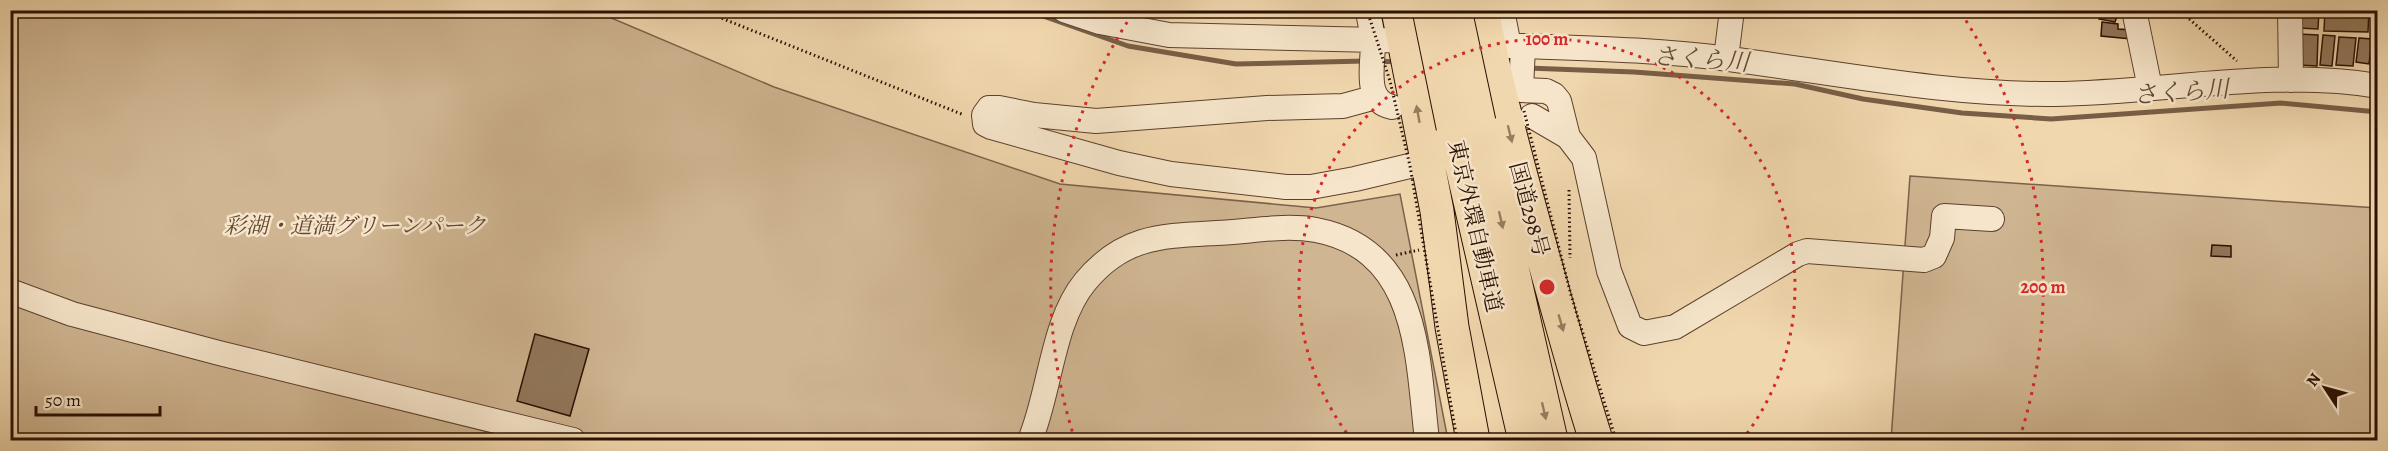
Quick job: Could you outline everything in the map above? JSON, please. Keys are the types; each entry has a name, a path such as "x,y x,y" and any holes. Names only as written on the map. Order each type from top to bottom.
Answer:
{"highway":[{"name":"東京外環自動車道","path":"1429,10 1524,441"},
{"name":"東京外環自動車道","path":"1455,10 1551,441"},
{"name":"国道298号","path":"1482,10 1505,60 1520,176 1596,441"},
{"path":"1405,42 1418,164 1437,212 1496,441"},
{"path":"1437,212 1452,327 1473,441"},
{"path":"1580,390 1590,441"}],"street":[{"path":"1064,10 1100,22 1169,35 1372,44 1405,42 1505,60 1604,48 1726,58 1958,89 2054,94 2291,80 2378,86"},
{"path":"1367,10 1380,96 1343,106 1268,108 1096,121 989,108 984,115 985,124 1119,163 1170,174 1286,188 1311,187 1418,164"},
{"path":"1502,10 1505,60 1521,90 1539,90 1554,95 1559,101 1568,137"},
{"path":"1726,58 1732,10"},
{"path":"2134,10 2150,88"},
{"path":"2290,10 2291,80"},
{"path":"1528,113 1568,137 1584,158 1609,271 1630,326 1644,333 1675,327 1798,254 1807,251 1924,260 1935,256 1939,247 1944,216 1992,219"},
{"path":"1286,188 1291,228"},
{"path":"1030,441 1071,303 1086,280 1108,260 1127,248 1153,238 1291,228 1315,230 1346,240 1367,253 1389,276 1407,308 1416,340 1427,441"},
{"path":"10,291 72,314 573,441"}],"path":[{"path":"700,10 985,124"},
{"path":"1367,10 1418,164 1456,441"},
{"path":"2180,10 2263,82"},
{"path":"1528,113 1571,295 1616,441"},
{"path":"1569,182 1570,261"},
{"path":"1570,272 1571,295"}],"green space":[{"name":"彩湖・道満グリーンパーク","path":"10,11 595,11 774,87 1060,184 1316,208 1400,194 1448,440 11,440"},
{"path":"1910,176 2377,208 2377,440 1891,440"}],"building":[{"path":"2101,10 2124,10 2124,15 2118,14 2115,22 2099,19"},
{"path":"2301,10 2319,10 2318,29 2299,28"},
{"path":"2325,10 2369,10 2368,32 2324,31"},
{"path":"2102,22 2118,24 2118,29 2132,30 2131,39 2101,36"},
{"path":"2299,34 2318,35 2317,66 2298,65"},
{"path":"2323,35 2335,36 2332,66 2320,65"},
{"path":"2339,37 2356,38 2353,66 2336,65"},
{"path":"2359,38 2372,39 2369,64 2356,62"},
{"path":"2212,245 2231,246 2231,257 2211,256"},
{"path":"535,334 589,349 570,416 517,401"}],"waterway":[{"name":"さくら川","path":"1026,10 1128,46 1236,64 1365,61"},
{"name":"さくら川","path":"1377,61 1398,62"},
{"name":"さくら川","path":"1527,68 1634,72 1795,84 1863,99 1962,113 2051,119 2281,103 2378,112"}]}
